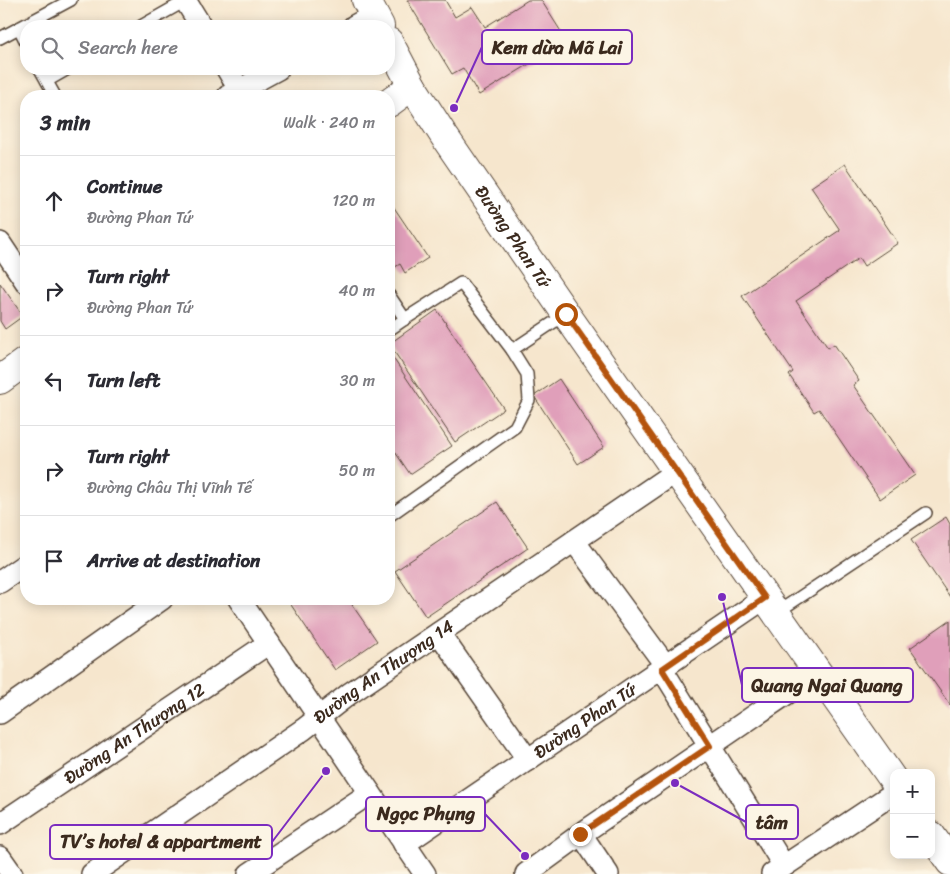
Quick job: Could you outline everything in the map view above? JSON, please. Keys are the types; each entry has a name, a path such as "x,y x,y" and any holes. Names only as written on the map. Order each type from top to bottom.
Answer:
{"street":[{"path":"186,0 198,20"},
{"name":"Đường Phan Tứ","path":"395,53 412,86 566,314 890,775"},
{"path":"229,75 235,90"},
{"path":"244,90 268,75"},
{"path":"395,98 412,86"},
{"path":"0,243 20,273"},
{"path":"0,380 20,365"},
{"name":"Đường An Thượng 14","path":"92,874 319,718 439,632 676,471"},
{"path":"574,541 664,667 778,870 890,795"},
{"path":"0,582 20,568"},
{"path":"0,713 153,605"},
{"path":"243,605 424,874"},
{"name":"Đường Phan Tứ","path":"404,844 664,667 771,606"},
{"path":"439,632 528,760"},
{"name":"Đường An Thượng 12","path":"0,824 269,642"},
{"path":"526,874 580,834 817,673"},
{"path":"249,874 370,793"},
{"path":"580,834 608,874"},
{"path":"935,841 950,862"},
{"path":"0,857 12,874"}],"lane":[{"path":"151,20 186,0"},
{"path":"33,20 66,1"},
{"path":"0,38 19,28"},
{"path":"44,75 52,90"},
{"path":"47,81 58,75"},
{"path":"395,326 461,283 512,350 527,374 528,400 515,427 395,512"},
{"path":"395,304 405,319"},
{"path":"512,350 566,314"},
{"path":"771,606 926,513"}],"building":[{"path":"407,0 445,0 455,17 472,7 485,27 528,0 541,0 567,41 479,95 463,68 452,74"},
{"path":"845,164 898,243 864,266 859,258 796,301 828,348 834,344 859,381 853,385 915,475 880,499 819,409 814,412 789,375 793,372 742,296 840,230 811,187"},
{"path":"395,209 428,258 405,273 400,264 395,267"},
{"path":"0,283 20,312 20,318 5,329 0,321"},
{"path":"437,310 504,409 455,442 395,353 395,340"},
{"path":"395,361 452,446 410,474 395,452"},
{"path":"559,379 604,447 578,464 534,396"},
{"path":"497,502 528,548 426,617 395,571"},
{"path":"946,517 950,524 950,597 911,540"},
{"path":"291,605 352,605 377,641 335,670"},
{"path":"950,620 950,705 910,648"}],"place":[{"name":"Kem dừa Mã Lai","path":"454,108"},
{"name":"Quang Ngai Quang","path":"722,597"},
{"name":"TV’s hotel & appartment","path":"326,771"},
{"name":"tâm","path":"675,783"},
{"name":"Ngọc Phụng","path":"525,856"}],"route":[{"path":"566,314 765,598 662,669 710,746 580,834"}]}
